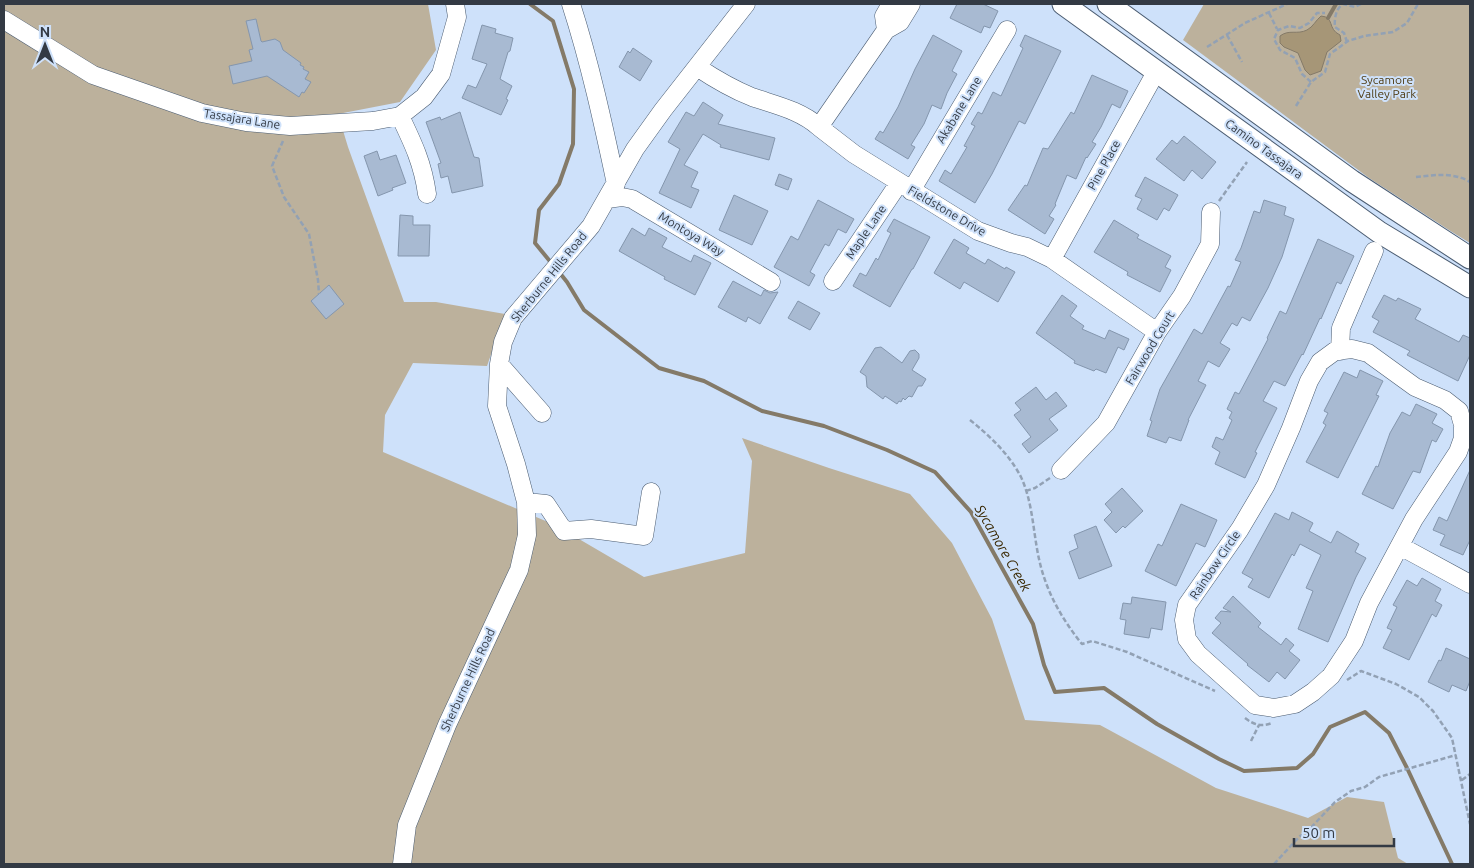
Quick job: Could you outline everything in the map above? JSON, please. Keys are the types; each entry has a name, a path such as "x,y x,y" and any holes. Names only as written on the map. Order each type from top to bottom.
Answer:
{"main road":[{"name":"Camino Tassajara","path":"1062,4 1379,232 1470,287"},
{"name":"Camino Tassajara","path":"1108,4 1352,181 1470,258"}],"street":[{"name":"Tassajara Lane","path":"4,20 93,75 202,114 246,122 290,126 373,121 400,116 424,97 441,74 457,17 455,4"},
{"path":"571,4 584,44 595,88 612,191"},
{"name":"Sherburne Hills Road","path":"402,864 407,826 451,716 519,570 527,535 526,502 516,464 496,406 499,364 503,342 513,318 591,226 635,149 746,4"},
{"path":"886,30 884,16 891,4"},
{"path":"697,68 723,85 752,97 779,105 809,119 819,127 886,30 900,22 911,4"},
{"name":"Akabane Lane","path":"905,187 1006,30"},
{"name":"Pine Place","path":"1052,259 1156,72"},
{"path":"400,116 417,152 424,174 427,194"},
{"name":"Fieldstone Drive","path":"819,127 854,154 978,231 1027,247 1052,259 1157,332"},
{"name":"Maple Lane","path":"834,281 905,187"},
{"name":"Montoya Way","path":"612,191 622,197 632,199 771,282"},
{"name":"Fairwood Court","path":"1062,470 1106,423 1157,332 1182,296 1210,244 1211,212"},
{"path":"1340,351 1341,328 1374,251"},
{"name":"Rainbow Circle","path":"1352,349 1368,353 1415,387 1445,400 1459,411 1466,424 1458,452 1414,519 1369,603 1354,641 1331,676 1313,692 1295,704 1274,708 1255,705 1198,654 1187,639 1184,620 1187,605 1240,528 1266,484 1320,362 1335,352 1340,351 1352,349"},
{"path":"499,364 542,413"},
{"path":"526,502 546,504 564,531 591,529 644,536 651,492"},
{"path":"1400,546 1470,584"}],"path":[{"path":"1207,47 1245,23 1287,4"},
{"path":"1346,42 1344,33 1335,27 1335,18 1340,5 1355,7 1361,4"},
{"path":"1296,106 1311,82 1325,72 1330,54 1346,42 1364,36 1394,32 1407,23 1418,4"},
{"path":"1269,13 1278,30"},
{"path":"1311,82 1302,74 1295,58 1280,50 1274,39 1278,30 1289,26 1300,28 1310,23 1317,13 1325,13"},
{"path":"1227,35 1242,62"},
{"path":"290,126 272,166 284,197 309,234 318,280 318,294"},
{"path":"1211,212 1247,162"},
{"path":"1416,177 1446,175 1464,178 1470,182"},
{"path":"970,420 1003,451 1020,476 1030,505 1039,561 1051,598 1068,626 1082,644 1092,641 1127,652 1214,690 1221,696"},
{"path":"1026,492 1062,470"},
{"path":"1342,684 1361,671 1396,684 1419,697 1433,711 1452,738 1470,824"},
{"path":"1242,716 1250,722 1264,726 1280,721"},
{"path":"1251,741 1259,725"},
{"path":"1274,864 1335,802 1352,791 1365,787 1379,777 1456,755"},
{"path":"1462,780 1470,774"}],"green space":[{"path":"4,4 428,4 436,50 400,102 338,114 404,302 436,302 505,314 487,366 413,363 385,415 383,452 555,525 644,577 745,553 752,461 742,438 910,494 952,543 992,619 1025,720 1100,725 1216,788 1308,818 1347,797 1384,802 1398,858 1408,864 4,864"},
{"name":"Sycamore Valley Park","path":"1204,4 1470,4 1470,243 1369,178 1183,40"}],"shaded area":[{"path":"1321,16 1330,21 1336,33 1340,35 1341,41 1327,52 1321,71 1310,75 1305,70 1298,53 1284,47 1280,43 1280,36 1307,30"}],"building":[{"path":"957,4 983,4 998,11 990,28 984,26 981,33 950,18"},
{"path":"256,19 262,42 275,39 280,42 283,50 301,63 300,65 304,67 303,69 309,72 305,79 311,82 299,97 267,76 233,84 229,66 252,61 249,50 253,49 246,21"},
{"path":"482,25 496,29 495,33 513,38 500,79 512,86 501,115 462,98 468,85 476,88 487,64 472,59"},
{"path":"933,35 962,51 952,71 957,74 941,109 932,105 924,124 911,145 915,147 908,159 875,139 880,131 883,133 898,107"},
{"path":"1025,35 1061,51 1025,124 1019,121 975,203 939,181 945,170 951,174 967,147 964,146 975,126 971,124 978,112 982,114 993,92 1001,96 1023,48 1020,46"},
{"path":"633,48 652,61 640,81 619,67 628,51 630,53"},
{"path":"1092,75 1128,91 1120,108 1112,104 1092,142 1096,144 1086,157 1076,179 1067,175 1056,205 1049,216 1054,219 1045,234 1008,210 1025,185 1027,186 1043,148 1048,149 1071,112 1074,114"},
{"path":"703,102 723,115 718,124 775,138 769,160 720,147 721,145 703,134 684,165 698,172 691,187 699,190 691,208 659,193 680,149 668,142 686,112 694,116"},
{"path":"460,112 474,157 479,158 483,186 452,193 448,176 441,178 438,164 441,163 426,122 440,117 441,120"},
{"path":"1184,136 1216,162 1202,179 1192,170 1184,181 1156,159 1172,140 1177,144"},
{"path":"377,151 380,160 396,155 406,183 378,196 364,156"},
{"path":"779,174 792,179 788,190 775,185"},
{"path":"1145,177 1178,195 1169,211 1164,208 1157,220 1137,209 1142,199 1135,196"},
{"path":"734,195 768,211 752,245 719,230"},
{"path":"818,200 854,219 846,233 838,229 829,246 825,244 810,272 815,275 809,286 774,267 791,236 798,240"},
{"path":"1264,200 1286,207 1284,215 1294,219 1282,257 1268,288 1250,321 1242,317 1237,326 1232,323 1220,343 1230,349 1219,367 1208,361 1198,381 1206,385 1188,420 1181,441 1169,437 1166,443 1147,436 1160,389 1194,329 1202,334 1228,286 1230,287 1241,262 1235,260 1254,211 1260,213"},
{"path":"400,215 413,216 413,225 430,225 429,256 398,256"},
{"path":"894,219 930,237 890,307 853,286 860,273 866,276 876,258 878,260 891,233 887,231"},
{"path":"1114,220 1139,235 1137,238 1171,256 1165,267 1171,270 1160,292 1127,275 1128,272 1094,252"},
{"path":"632,228 645,236 649,228 667,238 662,247 691,262 694,255 711,263 695,295 664,279 665,277 619,251"},
{"path":"954,239 969,248 966,253 985,264 988,259 1005,269 1006,267 1015,272 998,302 964,282 960,289 934,273"},
{"path":"1318,239 1354,256 1341,284 1337,282 1303,355 1285,386 1274,381 1263,401 1277,408 1255,452 1257,453 1245,478 1215,464 1220,452 1212,447 1216,437 1223,440 1232,420 1229,418 1232,412 1227,409 1235,392 1239,394 1268,339 1280,311 1286,314"},
{"path":"733,281 761,296 764,290 770,293 778,292 760,324 748,317 746,322 718,307"},
{"path":"329,285 344,304 326,319 311,301"},
{"path":"1062,295 1077,306 1070,316 1084,326 1082,329 1105,339 1109,330 1129,339 1124,350 1118,347 1106,373 1096,369 1094,371 1074,363 1075,361 1036,333"},
{"path":"1384,295 1396,301 1398,298 1421,309 1415,319 1459,342 1463,335 1470,338 1470,355 1458,381 1407,355 1410,351 1373,332 1379,321 1372,317"},
{"path":"798,301 820,313 810,330 788,318"},
{"path":"881,347 902,363 910,351 915,350 919,354 919,358 912,370 926,379 922,386 918,386 912,397 909,396 905,400 903,398 897,404 885,396 883,399 867,387 866,376 860,372 875,348"},
{"path":"1360,370 1383,381 1376,395 1379,396 1338,478 1306,462 1326,425 1323,423 1328,413 1324,411 1344,372 1357,378"},
{"path":"1036,387 1046,400 1056,392 1067,406 1049,419 1058,430 1029,453 1022,444 1031,437 1014,415 1021,410 1015,403"},
{"path":"1416,404 1437,414 1432,423 1443,429 1436,442 1432,440 1420,473 1413,471 1393,509 1362,494 1376,466 1378,467 1390,433 1402,412 1410,416"},
{"path":"1470,470 1470,540 1463,555 1440,545 1445,535 1433,530 1439,517 1447,521"},
{"path":"1122,488 1143,511 1125,528 1123,526 1116,533 1104,520 1112,512 1105,504"},
{"path":"1181,504 1217,520 1205,547 1196,543 1176,586 1145,571 1158,544 1162,546"},
{"path":"1292,512 1313,523 1309,531 1331,543 1337,531 1359,544 1355,552 1366,558 1328,642 1298,629 1313,591 1306,588 1321,555 1300,544 1294,556 1292,554 1269,598 1248,587 1253,579 1242,573 1275,513 1289,520"},
{"path":"1096,526 1112,566 1079,579 1069,552 1078,548 1074,535"},
{"path":"1422,578 1441,589 1435,601 1442,605 1436,617 1432,614 1409,660 1383,648 1392,630 1387,628 1397,607 1393,605 1407,580 1417,586"},
{"path":"1233,596 1261,623 1258,627 1281,645 1286,638 1294,645 1289,651 1300,660 1285,679 1277,672 1269,682 1212,633 1221,623 1215,618 1221,611 1231,612 1223,608"},
{"path":"1132,597 1166,602 1162,630 1151,628 1149,638 1124,634 1126,620 1120,619 1123,603 1131,604"},
{"path":"1446,648 1470,659 1470,681 1466,691 1452,685 1449,692 1428,682 1439,660 1441,661"}],"waterway":[{"name":"Sycamore Creek","path":"530,4 553,21 574,89 573,144 559,184 539,210 535,243 553,265"},
{"path":"1328,18 1336,4"},
{"name":"Sycamore Creek","path":"559,272 584,310 659,368 704,381 762,411 824,426 887,450 935,472 971,512 1033,624 1044,665 1055,692 1104,688 1157,724 1244,771 1297,768 1313,754 1330,727 1365,712 1389,733 1452,864"}]}
